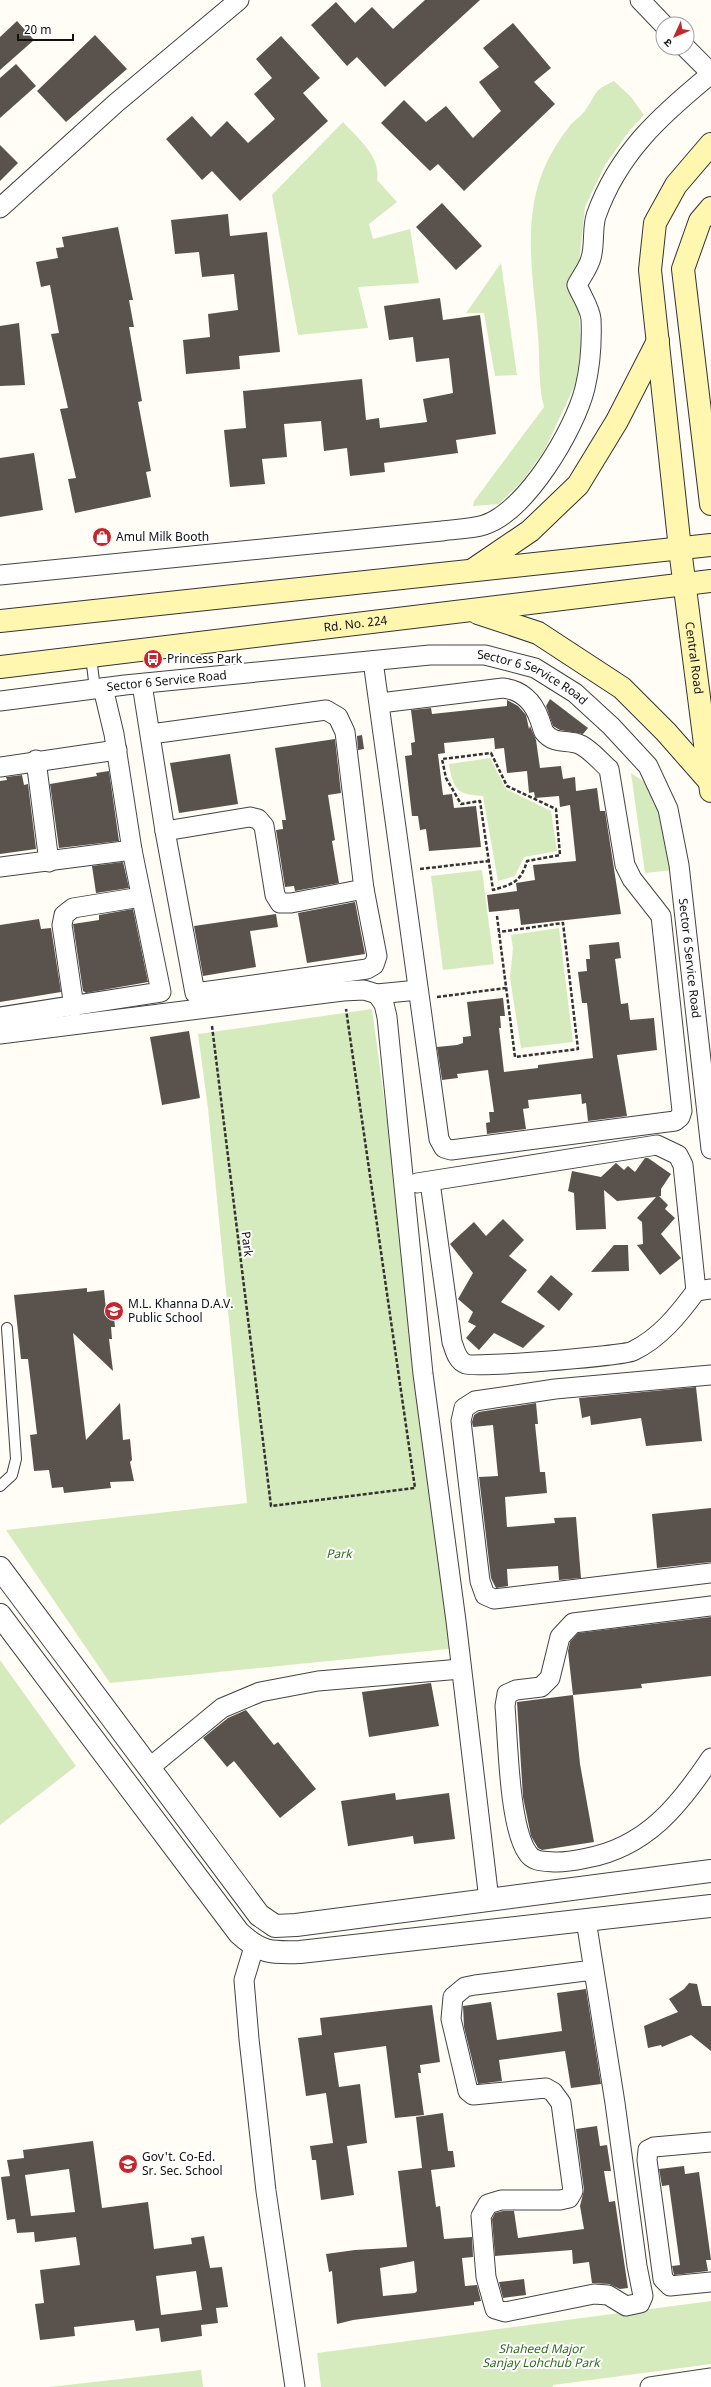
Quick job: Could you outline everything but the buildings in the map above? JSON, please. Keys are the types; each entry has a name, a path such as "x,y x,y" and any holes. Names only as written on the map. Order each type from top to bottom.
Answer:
{"main road":[{"name":"Central Road","path":"710,787 680,549 650,270 655,223 676,185 711,144"},
{"path":"711,208 700,221 683,269 707,452 711,504"},
{"path":"471,571 530,531 578,485 617,421 658,341"},
{"path":"0,621 711,545"},
{"name":"Rd. No. 224","path":"0,668 711,581"},
{"path":"473,611 538,633 622,688 666,732 710,787"}],"street":[{"path":"0,208 116,104 239,0"},
{"path":"640,0 655,16"},
{"path":"0,576 442,531 484,525 502,516 523,496 550,463 570,427 584,390 588,367 591,317 577,285 591,260 596,217 616,173 638,142 663,114 711,74 694,56"},
{"name":"Sector 6 Service Road","path":"0,701 142,684 430,655 486,655 535,668 575,693 611,726 648,766 668,809 679,865 711,1149"},
{"path":"373,661 439,1139 444,1148 451,1150 675,1121 680,1117 682,1111 660,916 632,879 625,865 609,769 581,744 561,743 552,739 544,731 531,704 523,694 514,689 503,688 380,703"},
{"path":"142,684 165,831 201,1003"},
{"path":"99,689 117,750 132,850 165,1014"},
{"path":"0,1034 165,1014 201,1003 367,969 374,965 377,956 364,889 345,732 338,717 326,710 151,734"},
{"path":"0,767 36,760 117,750"},
{"path":"36,760 49,862"},
{"path":"165,831 250,817 258,819 264,826 275,895 280,903 291,903 364,889"},
{"path":"0,867 49,862 132,850"},
{"path":"74,1007 62,924 64,915 73,908 141,897"},
{"path":"201,1003 364,990 377,994 419,994"},
{"path":"0,1016 74,1007 161,992"},
{"path":"377,994 384,1004 387,1017 423,1374 462,1669 489,1900"},
{"path":"682,1111 706,1108"},
{"path":"404,1186 657,1145 678,1155 683,1164 704,1290 673,1322 632,1352 520,1363 466,1365 458,1358 452,1342 430,1182"},
{"path":"711,1376 555,1389 475,1401 464,1408 461,1421 480,1580 485,1595 494,1599 711,1573"},
{"path":"0,1568 259,1915 275,1926 296,1926 711,1871"},
{"path":"711,1606 572,1623 560,1637 550,1678 541,1687 516,1690 507,1694 505,1706 516,1822 527,1853 536,1860 566,1862 597,1856 638,1840 674,1807 711,1758"},
{"path":"0,1615 239,1933 254,1947 272,1953 300,1952 711,1906"},
{"path":"148,1768 222,1708 260,1692 318,1681 462,1669"},
{"path":"586,1920 616,2103 637,2266 644,2296 640,2303 626,2306 608,2295 594,2294 505,2312 495,2308 486,2277 481,2216 488,2204 501,2200 560,2200 569,2198 573,2191 561,2103 553,2092 546,2088 473,2095 468,2091 451,2019 453,1997 465,1987 475,1985 593,1970"},
{"path":"254,1947 244,1980 249,2039 266,2191 294,2387"},
{"path":"711,2142 654,2147 648,2150 647,2160 663,2279 670,2286 711,2282"},
{"path":"650,2387 711,2378"}],"lane":[{"path":"90,657 99,689"},
{"path":"0,1486 12,1475 16,1459 7,1328"}],"path":[{"path":"491,753 507,786 556,808 560,855 527,861 524,873 512,884 493,890 489,861 480,801 461,804 446,778 442,759 491,753"},
{"path":"402,871 489,861"},
{"path":"497,916 499,932 506,988 515,1057 578,1049 563,923 499,932"},
{"path":"419,994 506,988"},
{"name":"Park","path":"201,1003 271,1506 414,1488 343,991"}],"green space":[{"path":"614,81 631,97 644,115 630,130 605,165 585,207 577,282 581,348 575,385 544,451 523,480 499,504 473,506 474,501 544,407 540,381 538,335 531,257 532,218 535,198 542,172 556,145 584,111 596,92"},
{"path":"343,122 367,148 375,163 377,180 397,202 369,224 373,239 410,229 419,283 358,287 368,328 298,335 272,195"},
{"path":"501,263 517,375 495,376 484,313 466,313"},
{"path":"490,758 506,789 551,811 557,851 524,857 515,876 498,881 483,796 467,794 458,789 452,779 449,764"},
{"path":"631,773 663,794 673,870 645,873"},
{"path":"482,870 494,964 443,970 431,876"},
{"path":"559,928 573,1042 521,1048 510,978 513,948 511,935"},
{"name":"Park","path":"372,1009 458,1648 110,1683 6,1530 247,1503 208,1108 198,1034"},
{"path":"0,1660 76,1766 0,1825"},
{"name":"Shaheed Major Sanjay Lohchub Park","path":"711,2301 711,2364 553,2385 553,2387 321,2387 317,2353"},
{"path":"201,2370 203,2387 49,2387"}],"place":[{"name":"Amul Milk Booth","path":"102,537"},
{"name":"Princess Park","path":"153,659"},
{"name":"M.L. Khanna D.A.V. Public School","path":"114,1311"},
{"name":"Gov't. Co-Ed. Sr. Sec. School","path":"128,2164"}]}
